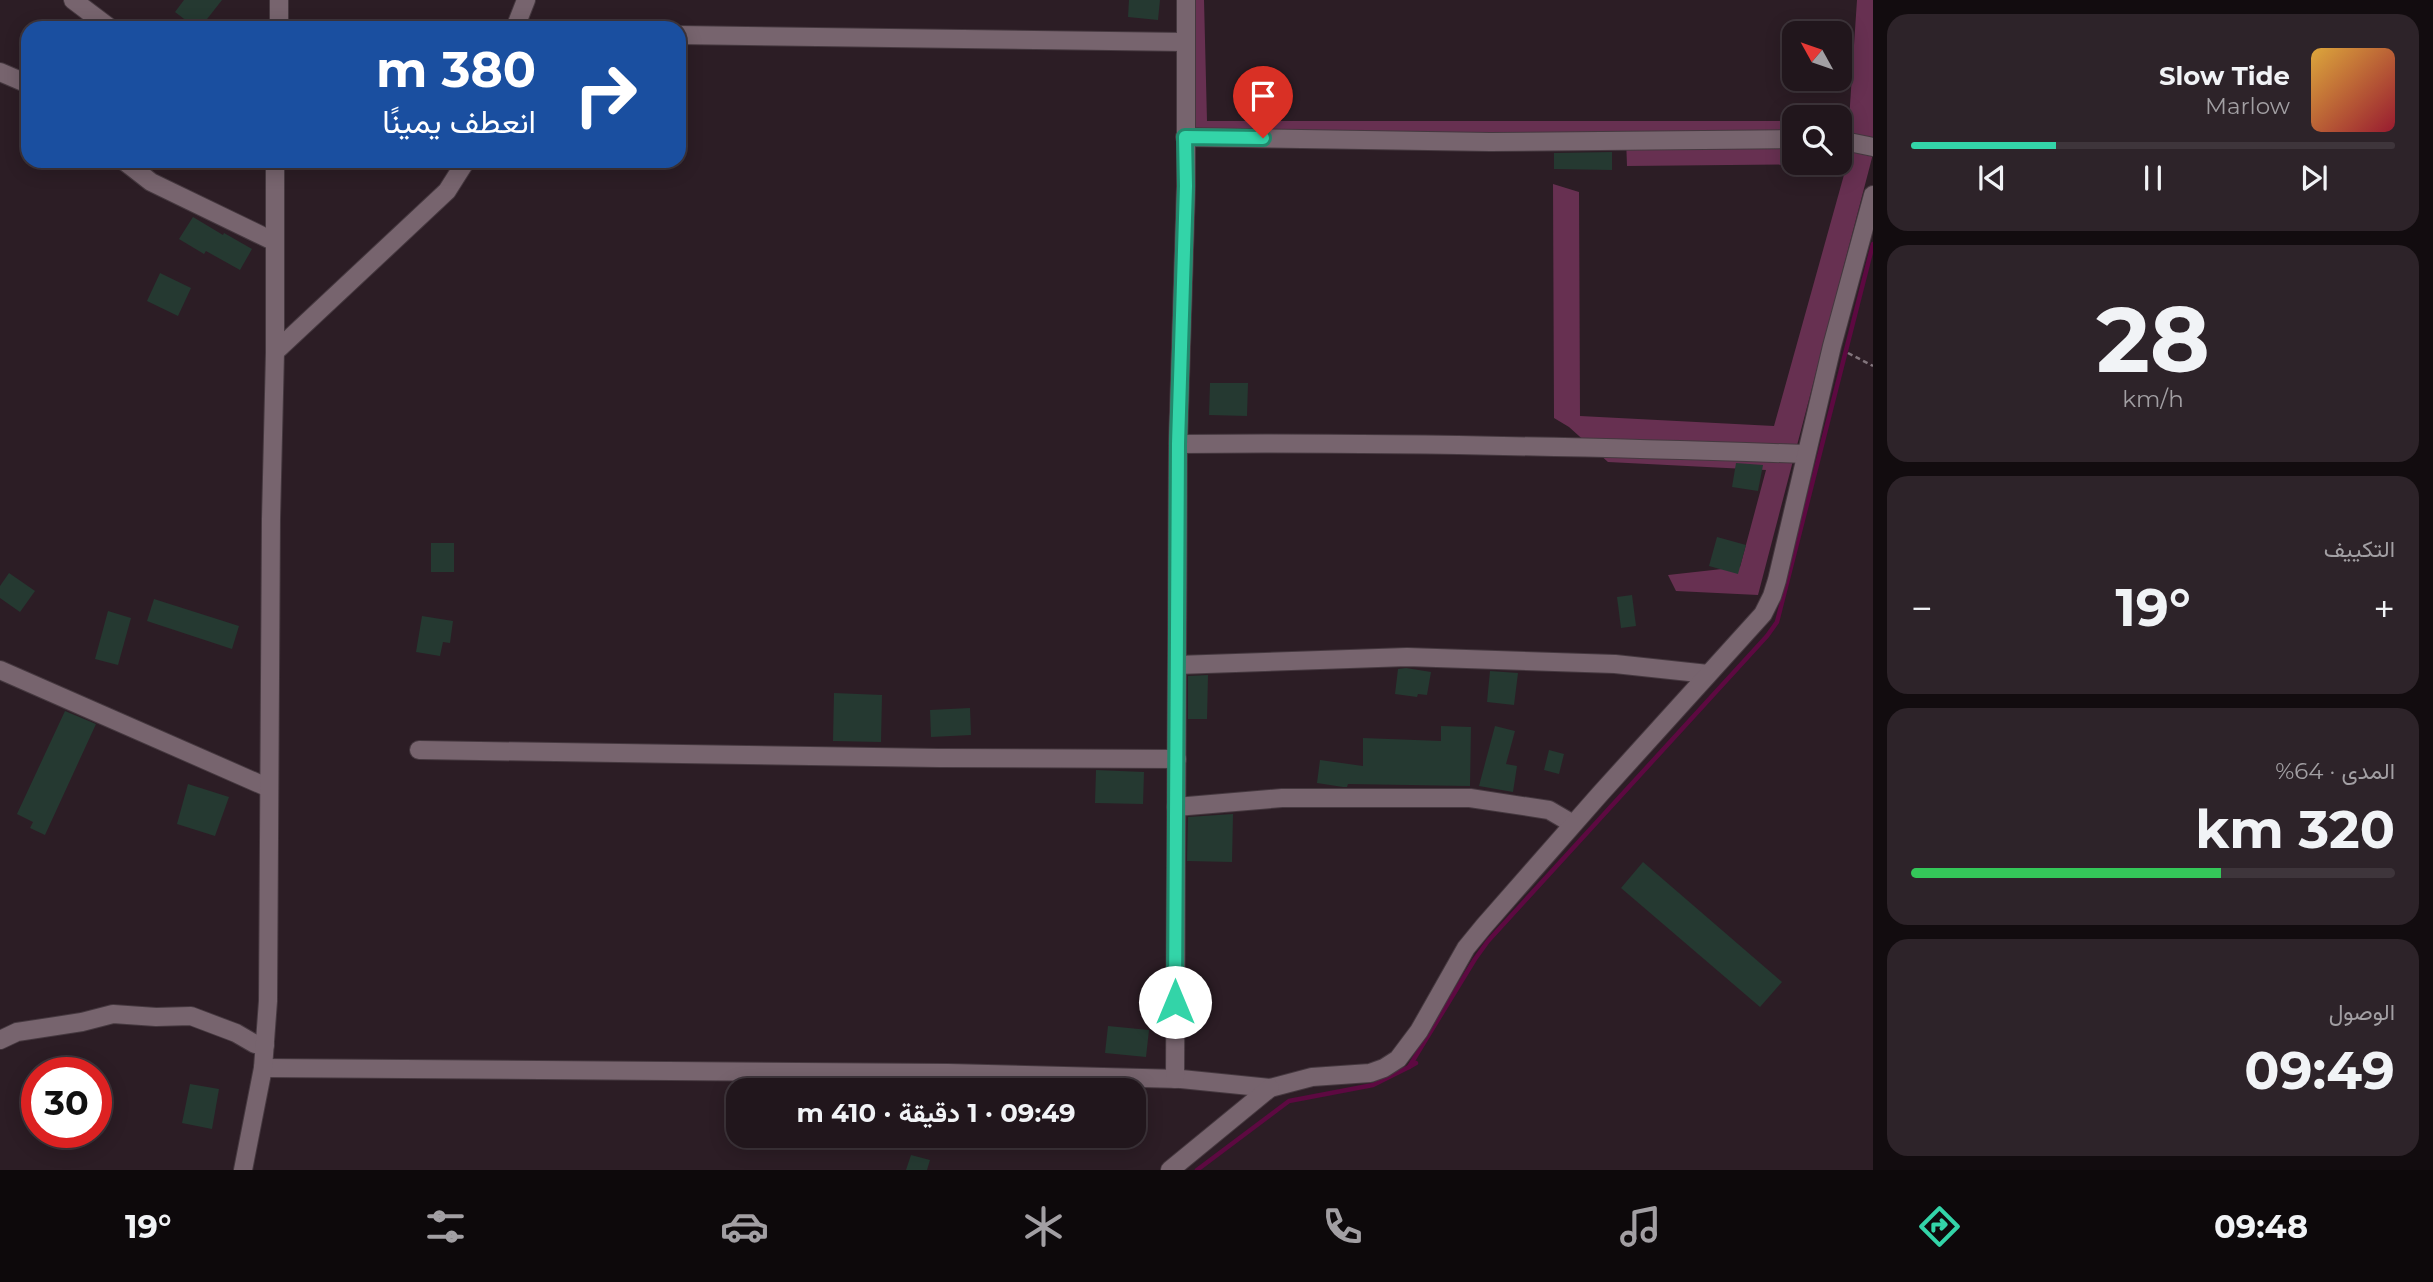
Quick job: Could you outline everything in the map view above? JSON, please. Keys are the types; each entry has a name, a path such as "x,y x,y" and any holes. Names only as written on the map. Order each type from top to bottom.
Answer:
{"street":[{"path":"73,0 101,21"},
{"path":"279,0 279,21"},
{"path":"518,21 526,0"},
{"path":"1175,1079 1178,444 1186,186 1185,0"},
{"path":"686,35 1185,42"},
{"path":"0,72 21,81"},
{"path":"1185,137 1490,142 1782,139"},
{"path":"1852,143 1873,147"},
{"path":"133,168 151,182 275,242"},
{"path":"243,1170 263,1068 268,1001 275,168"},
{"path":"275,352 447,191 462,168"},
{"path":"263,1068 948,1073 1175,1079 1270,1088 1312,1077 1370,1073 1384,1068 1398,1059 1419,1031 1466,948 1573,824 1753,626 1772,596 1832,346 1873,195"},
{"path":"1178,444 1601,447 1806,454"},
{"path":"1178,665 1407,657 1615,664 1708,674"},
{"path":"0,670 269,788"},
{"path":"419,750 1177,759"},
{"path":"1176,807 1282,798 1470,798 1549,810 1573,824"},
{"path":"0,1040 17,1032 82,1022 113,1014 191,1016 236,1032 246,1040 265,1045"},
{"path":"1170,1170 1270,1088"}],"path":[{"path":"1854,355 1873,366"}],"shaded area":[{"path":"1187,0 1204,0 1207,121 1782,121 1782,165 1627,166 1626,138 1187,135"},
{"path":"1857,0 1873,0 1873,154 1758,595 1676,591 1668,575 1740,567 1766,470 1608,462 1569,427 1554,418 1553,184 1579,192 1580,416 1774,426 1844,175 1852,175 1850,105"}],"building":[{"path":"184,0 222,0 206,21 187,21 175,12"},
{"path":"1129,0 1160,0 1158,20 1128,17"},
{"path":"1612,152 1612,170 1554,169 1554,153"},
{"path":"193,217 252,249 240,270 179,239"},
{"path":"160,273 191,288 178,316 147,301"},
{"path":"1210,383 1248,383 1247,416 1209,415"},
{"path":"1736,463 1763,465 1758,491 1732,487"},
{"path":"1717,537 1746,545 1738,574 1709,566"},
{"path":"431,543 454,543 454,572 431,572"},
{"path":"9,573 35,591 20,612 0,598 0,586"},
{"path":"1632,595 1636,626 1621,628 1617,597"},
{"path":"154,599 239,626 232,649 147,621"},
{"path":"108,611 131,618 118,665 95,659"},
{"path":"422,616 453,621 450,643 443,642 440,656 416,652"},
{"path":"1398,669 1431,672 1427,695 1418,694 1417,697 1395,694"},
{"path":"1490,671 1518,673 1514,705 1487,702"},
{"path":"1208,675 1207,719 1188,719 1188,676"},
{"path":"834,693 882,695 881,742 833,741"},
{"path":"970,708 971,735 931,737 930,710"},
{"path":"65,711 96,724 45,835 30,828 33,822 17,814"},
{"path":"1441,726 1471,727 1470,786 1348,784 1343,787 1317,783 1320,760 1363,766 1363,738 1441,741"},
{"path":"1495,726 1515,731 1506,764 1517,766 1513,792 1479,786"},
{"path":"1549,750 1564,754 1559,774 1544,770"},
{"path":"1096,770 1144,772 1143,804 1095,803"},
{"path":"188,784 229,797 215,836 177,824"},
{"path":"1233,814 1232,862 1187,861 1188,817"},
{"path":"1643,862 1782,982 1760,1007 1621,888"},
{"path":"1108,1026 1149,1030 1146,1057 1105,1053"},
{"path":"190,1084 219,1089 212,1129 182,1123"},
{"path":"911,1155 930,1160 927,1170 906,1170"}],"waterway":[{"path":"1416,1063 1409,1067 1488,941 1777,622 1873,244"},
{"path":"1197,1170 1289,1101 1373,1085 1409,1067"}],"route":[{"path":"1175,1002 1178,444 1186,186 1185,137 1263,138"}]}
